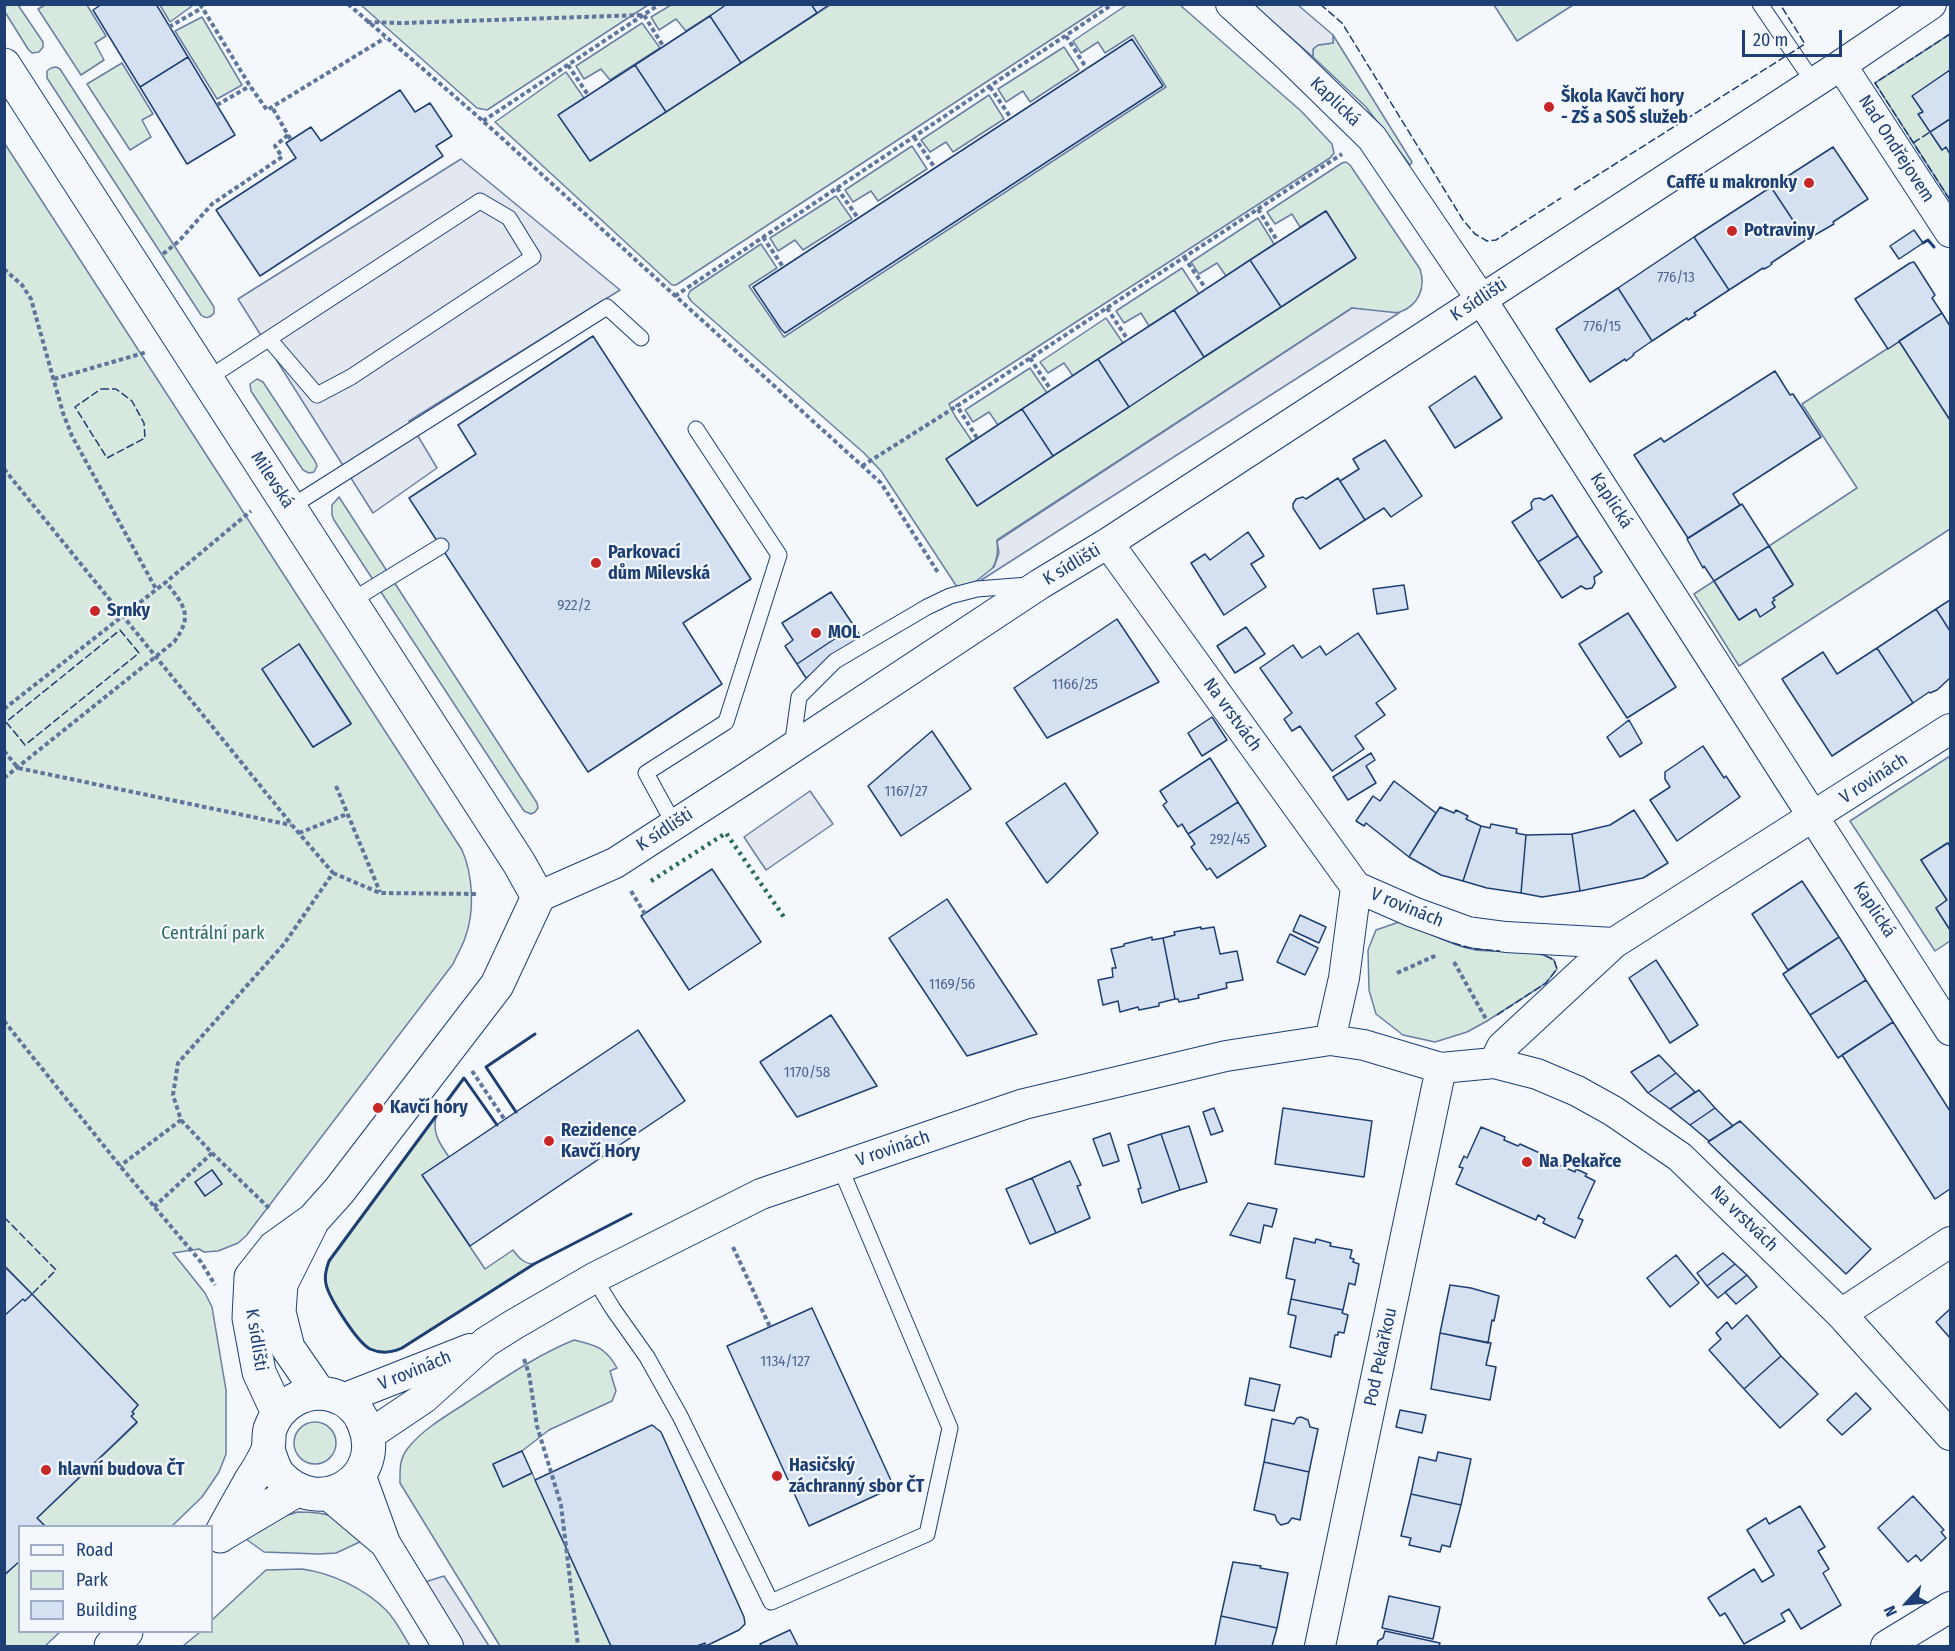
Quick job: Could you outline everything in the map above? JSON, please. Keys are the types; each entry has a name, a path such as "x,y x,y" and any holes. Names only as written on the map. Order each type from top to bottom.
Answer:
{"street":[{"name":"Kaplická","path":"1232,4 1372,138 1481,299 1950,1030"},
{"name":"K sídlišti","path":"278,1413 259,1372 249,1318 251,1277 274,1248 313,1220 339,1191 497,985 538,897 615,863 1040,584 1108,543 1814,83 1930,4"},
{"name":"Milevská","path":"4,65 351,601 519,863 538,897"},
{"name":"Nad Ondřejovem","path":"1841,65 1950,232"},
{"name":"Na vrstvách","path":"1108,543 1356,887"},
{"name":"V rovinách","path":"369,1435 424,1398 486,1342 594,1278 761,1194 1024,1104 1226,1056 1330,1040 1364,1046 1441,1068 1501,1052 1614,943 1950,729"},
{"name":"V rovinách","path":"1330,1040 1344,978 1356,887 1413,912 1448,937 1468,932 1506,937 1614,943"},
{"name":"Na vrstvách","path":"1501,1052 1537,1074 1613,1111 1680,1157 1841,1314 1950,1434"},
{"name":"Pod Pekařkou","path":"1320,1647 1441,1068"},
{"name":"K sídlišti","path":"313,1220 281,1284 279,1312 288,1348 331,1396"},
{"path":"1841,1314 1950,1242"},
{"name":"V rovinách","path":"331,1396 486,1342"},
{"path":"303,1395 331,1396 360,1414 369,1435 369,1456 360,1474 346,1488 312,1492 216,1540 268,1450 270,1431 278,1413 289,1402 303,1395"},
{"path":"268,1450 278,1474 312,1492 385,1544"},
{"path":"360,1474 385,1544 448,1647"},
{"path":"1902,1643 1950,1607"},
{"path":"111,1647 125,1633"}],"lane":[{"path":"1760,4 1814,83"},
{"path":"207,379 480,201 509,218 533,257 351,376 317,395 269,339"},
{"path":"289,508 607,307 641,338"},
{"path":"674,824 646,773 726,722 779,555 696,429"},
{"path":"351,601 441,546"},
{"path":"792,748 799,697 835,662 927,607 950,596 977,589 1040,584"},
{"path":"594,1278 647,1357 680,1416 771,1602 927,1534 950,1428 840,1167"}],"path":[{"path":"348,4 483,121 881,483 941,577"},
{"path":"483,121 660,4"},
{"path":"675,296 1113,4"},
{"path":"170,27 201,6 267,110 386,38"},
{"path":"367,21 401,23 644,15"},
{"path":"644,15 663,46"},
{"path":"1066,36 1087,69"},
{"path":"568,65 588,95"},
{"path":"217,105 250,86"},
{"path":"990,87 1011,118"},
{"path":"272,107 291,140"},
{"path":"140,273 179,241 212,204 282,157 276,146 288,135"},
{"path":"914,137 934,168"},
{"path":"862,466 1347,150"},
{"path":"837,188 858,218"},
{"path":"1258,209 1278,242"},
{"path":"763,237 783,267"},
{"path":"1184,257 1206,289"},
{"path":"4,269 22,285 31,299 63,413 72,436 156,589"},
{"path":"1107,308 1128,340"},
{"path":"54,378 147,352"},
{"path":"1030,358 1052,390"},
{"path":"957,406 977,438"},
{"path":"4,469 333,873 380,893 478,894"},
{"path":"4,709 166,582 251,511"},
{"path":"4,778 157,657 179,636 184,629 186,618 181,603 166,582"},
{"path":"4,751 18,768 292,825"},
{"path":"336,786 380,893"},
{"path":"299,833 347,814"},
{"path":"270,1209 181,1120 173,1095 178,1064 284,944 333,873"},
{"path":"626,884 645,914"},
{"path":"1396,973 1448,937 1501,1052"},
{"path":"4,1021 120,1166 201,1262 218,1289"},
{"path":"471,1069 505,1120"},
{"path":"120,1166 181,1120"},
{"path":"154,1207 212,1153"},
{"path":"733,1247 770,1327"},
{"path":"524,1359 529,1374 537,1426 561,1505 578,1647"}],"green space":[{"path":"5,4 18,5 43,42 43,47 39,52 32,53 28,49 5,12"},
{"path":"1128,4 1180,5 1301,111 1332,144 1334,153 1330,158 949,404 972,441 947,459 978,505 1356,258 1326,211 1300,227 1292,214 1275,224 1267,212 1342,163 1346,162 1350,165 1420,269 1421,289 1412,305 1400,312 1352,308 997,540 998,551 993,567 984,578 961,593 881,471 864,453 688,296 690,291 761,244 777,268 749,286 784,337 1166,87 1133,35 1105,53 1098,42 1081,53 1073,41"},
{"path":"45,5 87,5 106,36 95,43 104,60 81,75 38,9"},
{"path":"160,5 191,5 170,22"},
{"path":"361,5 648,5 487,110 477,108"},
{"path":"671,5 727,5 686,31 676,19 659,30 651,17"},
{"path":"830,5 1104,5 676,285 672,285 495,122 566,72 584,98 559,115 590,161"},
{"path":"1494,5 1573,5 1517,41"},
{"path":"202,17 242,85 217,99 175,31"},
{"path":"642,23 660,48 610,80 601,69 584,79 576,66"},
{"path":"1950,34 1950,70 1913,96 1923,112 1919,114 1942,150 1946,147 1950,154 1950,200 1875,83"},
{"path":"1333,35 1412,162 1410,165 1366,107 1313,57 1313,49 1318,45 1333,43"},
{"path":"1064,47 1079,70 1030,102 1023,91 1006,102 998,89"},
{"path":"122,63 153,114 142,120 151,137 130,150 87,84"},
{"path":"56,67 60,69 214,307 214,313 211,316 201,315 47,78 47,71"},
{"path":"989,95 1004,119 953,152 946,142 930,152 921,140"},
{"name":"Centrální park","path":"5,144 462,850 469,871 470,917 462,945 453,964 246,1236 238,1243 218,1251 204,1252 199,1249 173,1253 205,1293 212,1307 226,1390 226,1454 219,1472 202,1497 173,1525 44,1525 37,1518 137,1423 131,1416 138,1405 5,1266","holes":["299,644 351,723 313,747 262,669","212,1170 222,1184 205,1196 195,1182"]},
{"path":"912,146 927,169 878,201 871,191 853,202 845,190"},
{"path":"836,196 852,219 803,250 795,240 778,251 770,238"},
{"path":"1258,218 1274,244 1226,276 1217,263 1199,274 1191,262"},
{"path":"1182,268 1199,294 1149,326 1141,313 1124,323 1116,311"},
{"path":"1106,318 1123,343 1073,376 1064,363 1048,373 1040,362"},
{"path":"1899,341 1950,420 1950,529 1739,666 1694,594 1714,581 1739,620 1756,609 1761,616 1775,607 1772,602 1773,598 1793,584 1769,546 1857,488 1802,404"},
{"path":"1030,368 1047,393 998,425 989,412 973,422 965,410"},
{"path":"257,379 263,382 315,461 317,466 314,472 309,473 303,470 251,391 250,384"},
{"path":"339,497 537,803 538,808 535,812 531,814 524,811 334,520 332,505"},
{"path":"1950,756 1950,847 1947,843 1921,860 1947,900 1936,908 1950,930 1950,941 1935,951 1850,821"},
{"path":"1402,921 1467,948 1536,953 1554,960 1557,969 1546,983 1467,1032 1435,1042 1403,1035 1376,1014 1369,990 1368,950 1376,930"},
{"path":"437,1114 435,1126 439,1142 449,1157 422,1175 485,1269 513,1250 522,1260 534,1264 402,1348 379,1352 365,1345 343,1318 327,1287 326,1271 331,1258"},
{"path":"574,1340 600,1348 613,1361 617,1368 610,1371 616,1391 612,1401 549,1430 522,1451 493,1465 503,1486 532,1473 611,1646 500,1646 400,1483 402,1460 414,1441 435,1423 518,1369"},
{"path":"315,1422 330,1428 336,1443 330,1458 315,1464 300,1458 294,1443 300,1428"},
{"path":"298,1512 328,1515 346,1526 362,1541 336,1553 319,1554 264,1552 246,1539 281,1517"},
{"path":"18,1562 18,1633 59,1633 45,1646 5,1646 5,1575"},
{"path":"302,1569 325,1574 347,1583 378,1602 390,1614 410,1646 183,1646 199,1633 213,1633 213,1619 266,1570"}],"shaded area":[{"path":"1254,5 1298,5 1333,35 1333,43 1318,45 1313,49 1313,57"},
{"path":"461,159 620,290 409,421 437,468 373,513 238,299"},
{"path":"1352,308 1399,313 961,593 994,567 999,553 997,541"},
{"path":"810,791 833,824 766,870 744,837"},
{"path":"444,1576 489,1646 461,1646 422,1583"}],"building":[{"path":"102,4 156,4 188,57 140,87 93,10"},
{"path":"727,4 811,4 817,13 741,63 710,16"},
{"path":"811,4 830,4 817,13"},
{"path":"710,16 741,63 666,112 635,65"},
{"path":"1132,39 1163,86 785,333 781,329 753,287"},
{"path":"188,57 235,135 187,164 140,87"},
{"path":"635,65 666,112 590,161 558,115"},
{"path":"1950,70 1950,119 1930,132 1918,114 1923,112 1912,96"},
{"path":"400,90 415,112 430,103 452,136 436,146 443,156 260,276 216,210 296,158 286,143 311,127 321,141"},
{"path":"1950,119 1950,154 1946,147 1942,150 1930,132"},
{"path":"1833,147 1868,199 1833,222 1834,224 1806,240 1771,187"},
{"path":"1771,187 1806,240 1768,267 1729,290 1694,237"},
{"path":"1326,211 1356,258 1281,307 1250,260"},
{"path":"1914,230 1923,243 1899,259 1890,246"},
{"path":"1694,237 1729,290 1694,313 1696,315 1688,320 1687,318 1652,341 1618,288"},
{"path":"1250,260 1281,307 1204,357 1174,310"},
{"path":"1914,262 1935,295 1932,298 1942,313 1888,349 1855,299"},
{"path":"1618,288 1652,341 1626,361 1625,359 1590,382 1556,329"},
{"path":"1174,310 1204,357 1129,407 1098,359"},
{"path":"1942,313 1950,326 1950,420 1899,341"},
{"name":"Parkovací dům Milevská","path":"593,336 751,579 683,623 722,684 588,772 409,498 476,454 458,425"},
{"path":"1098,359 1129,407 1053,456 1022,409"},
{"path":"1775,371 1821,437 1733,494 1740,505 1688,538 1634,455 1661,438 1664,442"},
{"path":"1475,376 1502,418 1455,448 1429,407"},
{"path":"1022,409 1053,456 977,506 946,459"},
{"path":"1385,440 1422,496 1391,517 1384,508 1365,520 1340,481 1359,469 1353,459"},
{"path":"1338,478 1365,520 1320,549 1293,508 1293,504 1296,499 1303,497 1306,499"},
{"path":"1552,495 1578,536 1538,562 1512,522 1532,509 1531,503 1534,499 1544,500"},
{"path":"1742,504 1769,546 1714,581 1704,566 1703,568 1687,539"},
{"path":"1248,532 1264,556 1251,564 1266,587 1224,615 1191,563 1205,554 1210,560"},
{"path":"1578,536 1602,572 1594,577 1595,583 1592,588 1586,589 1581,586 1562,598 1538,562"},
{"path":"1769,546 1793,585 1773,598 1775,600 1772,602 1775,607 1760,617 1756,609 1739,620 1714,581"},
{"path":"1404,585 1408,609 1377,614 1373,589"},
{"name":"MOL","path":"831,592 854,626 797,664 785,646 793,640 782,623"},
{"path":"1950,600 1950,631 1936,609"},
{"path":"1936,609 1950,631 1950,678 1937,690 1929,692 1913,703 1877,648"},
{"path":"1628,613 1676,687 1627,718 1579,644"},
{"path":"1117,619 1159,682 1047,738 1014,688"},
{"path":"854,626 863,640 806,678 797,664"},
{"path":"1246,627 1265,654 1235,673 1217,646"},
{"path":"1358,633 1396,689 1376,703 1385,715 1355,736 1364,749 1332,771 1300,726 1292,731 1284,719 1292,713 1260,668 1293,645 1302,658 1320,646 1326,655"},
{"path":"299,644 351,724 313,747 262,669"},
{"path":"1877,648 1913,703 1832,756 1782,679 1823,652 1837,674"},
{"path":"1212,717 1227,740 1202,756 1188,733"},
{"path":"1629,720 1642,743 1620,757 1607,737"},
{"path":"932,731 971,789 901,836 868,786"},
{"path":"1703,746 1740,797 1677,841 1650,800 1670,787 1665,779 1665,772"},
{"path":"1371,753 1375,760 1366,766 1376,783 1348,800 1333,777"},
{"path":"1210,758 1238,802 1188,834 1182,824 1178,827 1163,805 1167,802 1160,791"},
{"path":"1394,781 1436,813 1409,857 1366,823 1364,826 1356,821 1373,796 1380,801"},
{"path":"1065,783 1098,833 1047,883 1006,823"},
{"path":"1238,802 1266,846 1217,878 1210,868 1207,870 1191,847 1195,844 1188,834"},
{"path":"1440,807 1454,813 1456,810 1468,816 1466,819 1481,826 1463,881 1441,875 1409,857"},
{"path":"1634,810 1668,863 1643,878 1580,891 1572,834 1610,825"},
{"path":"1491,824 1517,829 1516,833 1526,835 1521,893 1487,888 1463,881 1481,826 1490,828"},
{"path":"1572,834 1580,891 1542,897 1521,893 1526,835"},
{"path":"1948,843 1950,847 1950,930 1936,908 1947,900 1921,860"},
{"path":"712,869 761,942 689,990 641,916"},
{"path":"1802,881 1839,937 1788,970 1752,914"},
{"path":"947,899 1037,1034 967,1056 889,938"},
{"path":"1300,915 1326,927 1319,943 1293,931"},
{"path":"1201,927 1201,929 1214,927 1220,954 1237,951 1243,980 1226,983 1227,988 1198,995 1199,998 1179,1002 1175,999 1163,938 1175,935 1174,932"},
{"path":"1290,934 1318,948 1305,975 1277,962"},
{"path":"1152,937 1152,940 1163,938 1175,999 1159,1003 1159,1006 1139,1010 1138,1007 1120,1012 1118,1001 1103,1005 1098,980 1113,977 1112,968 1116,968 1111,949"},
{"path":"1839,937 1866,980 1810,1015 1783,974"},
{"path":"1656,960 1698,1025 1670,1043 1629,978"},
{"path":"1866,980 1893,1022 1838,1058 1810,1015"},
{"path":"831,1015 877,1086 797,1117 760,1062"},
{"path":"1893,1022 1950,1111 1950,1189 1935,1199 1842,1055"},
{"name":"Rezidence Kavčí Hory","path":"638,1030 685,1101 470,1246 422,1175"},
{"path":"1659,1055 1676,1073 1648,1093 1631,1072"},
{"path":"1676,1073 1695,1092 1670,1109 1648,1093"},
{"path":"1699,1090 1715,1108 1690,1125 1670,1109"},
{"path":"1214,1108 1223,1131 1211,1135 1203,1112"},
{"path":"1283,1108 1372,1121 1364,1177 1275,1164"},
{"path":"1715,1108 1733,1126 1709,1141 1690,1125"},
{"path":"1740,1121 1871,1249 1846,1274 1708,1142"},
{"path":"1189,1126 1207,1182 1180,1190 1161,1134"},
{"path":"1481,1127 1505,1137 1504,1140 1518,1146 1520,1144 1555,1160 1555,1163 1575,1172 1576,1169 1587,1174 1585,1176 1595,1181 1578,1218 1583,1220 1575,1238 1543,1223 1545,1219 1538,1215 1536,1220 1456,1184 1463,1168 1459,1167 1464,1156 1467,1158"},
{"path":"1110,1133 1119,1161 1103,1166 1093,1139"},
{"path":"1161,1134 1180,1190 1142,1203 1138,1189 1141,1188 1128,1145"},
{"path":"1070,1161 1081,1185 1077,1186 1090,1218 1056,1233 1032,1178"},
{"path":"212,1170 222,1184 205,1196 195,1182"},
{"path":"1032,1178 1056,1233 1030,1244 1006,1189"},
{"path":"1248,1203 1277,1209 1272,1227 1264,1225 1260,1243 1230,1235"},
{"path":"1294,1238 1315,1243 1316,1239 1331,1243 1330,1246 1352,1250 1350,1258 1359,1264 1355,1285 1349,1283 1343,1310 1291,1299 1295,1280 1286,1278"},
{"path":"1723,1253 1735,1264 1707,1286 1697,1273"},
{"path":"1676,1255 1699,1283 1670,1307 1647,1278"},
{"path":"1735,1264 1747,1275 1718,1298 1707,1286"},
{"path":"4,1266 32,1294 4,1316"},
{"path":"1747,1275 1757,1287 1736,1304 1725,1292"},
{"path":"1450,1285 1499,1296 1488,1343 1440,1333"},
{"name":"hlavní budova ČT","path":"32,1294 138,1405 131,1416 137,1422 37,1518 44,1525 18,1525 18,1563 4,1575 4,1316 23,1299 25,1301"},
{"path":"1291,1299 1343,1310 1342,1313 1348,1315 1344,1333 1338,1332 1338,1335 1335,1335 1331,1357 1290,1347 1296,1316 1288,1314"},
{"path":"812,1308 894,1487 809,1526 727,1346"},
{"path":"1950,1309 1950,1338 1936,1322"},
{"path":"1747,1315 1781,1356 1744,1389 1709,1350 1721,1339 1716,1333 1727,1322 1732,1329"},
{"path":"1440,1333 1491,1343 1486,1365 1496,1367 1490,1400 1431,1389"},
{"path":"1781,1356 1818,1394 1780,1428 1744,1389"},
{"path":"1250,1378 1280,1385 1274,1411 1245,1405"},
{"path":"1856,1393 1871,1409 1842,1435 1827,1420"},
{"path":"1400,1410 1426,1415 1422,1433 1396,1427"},
{"path":"1297,1418 1308,1420 1310,1427 1318,1429 1309,1472 1264,1462 1272,1419 1294,1424"},
{"path":"652,1425 661,1432 744,1617 745,1624 739,1630 706,1646 705,1643 697,1646 611,1646 535,1480"},
{"path":"522,1451 532,1473 503,1487 493,1464"},
{"path":"1438,1452 1471,1459 1461,1505 1411,1494 1419,1457 1436,1461"},
{"path":"1264,1462 1309,1472 1300,1520 1292,1518 1288,1523 1281,1525 1275,1515 1254,1510"},
{"path":"1411,1494 1461,1505 1450,1547 1442,1545 1440,1552 1409,1545 1411,1538 1401,1536"},
{"path":"1913,1496 1944,1530 1941,1532 1946,1538 1921,1561 1916,1555 1908,1562 1878,1528"},
{"path":"1800,1506 1825,1547 1818,1551 1829,1569 1823,1573 1841,1605 1801,1629 1789,1609 1781,1614 1785,1621 1744,1644 1725,1613 1720,1616 1708,1598 1754,1569 1762,1582 1774,1575 1747,1530 1766,1518 1769,1524"},
{"path":"1233,1562 1288,1573 1277,1628 1221,1616"},
{"path":"1389,1596 1440,1607 1433,1639 1382,1628"},
{"path":"1221,1616 1277,1628 1272,1646 1215,1646"},
{"path":"790,1630 798,1646 762,1646 760,1644"},
{"path":"1385,1631 1440,1643 1439,1646 1377,1646"}],"hedge":[{"path":"651,881 726,833 786,920"}],"fence":[{"path":"1320,4 1342,23 1463,220 1475,234 1487,241 1496,240 1561,198"},
{"path":"1574,190 1805,44 1780,4"},
{"path":"1950,34 1875,83 1950,200"},
{"path":"1913,143 1930,132"},
{"path":"101,389 116,389 132,401 144,423 145,438 107,458 75,407 101,389"},
{"path":"120,630 139,653 25,745 6,722 120,630"},
{"path":"1453,943 1474,949 1500,951"},
{"path":"1497,1015 1546,983 1557,969 1554,960 1542,954"},
{"path":"4,1217 56,1270 32,1294"}],"wall":[{"path":"1923,243 1928,240 1934,247"},
{"path":"516,1112 486,1067 535,1034"},
{"path":"497,1125 464,1078 329,1261 325,1278 328,1291 351,1329 370,1349 386,1352 402,1348 534,1264 631,1214"}],"place":[{"name":"Škola Kavčí hory - ZŠ a SOŠ služeb","path":"1549,107"},
{"name":"Caffé u makronky","path":"1809,183"},
{"name":"Potraviny","path":"1732,231"},
{"name":"Parkovací dům Milevská","path":"596,563"},
{"name":"Srnky","path":"95,611"},
{"name":"MOL","path":"816,633"},
{"name":"Kavčí hory","path":"378,1108"},
{"name":"Rezidence Kavčí Hory","path":"549,1141"},
{"name":"Na Pekařce","path":"1527,1162"},
{"name":"hlavní budova ČT","path":"46,1470"},
{"name":"Hasičský záchranný sbor ČT","path":"777,1476"}]}
